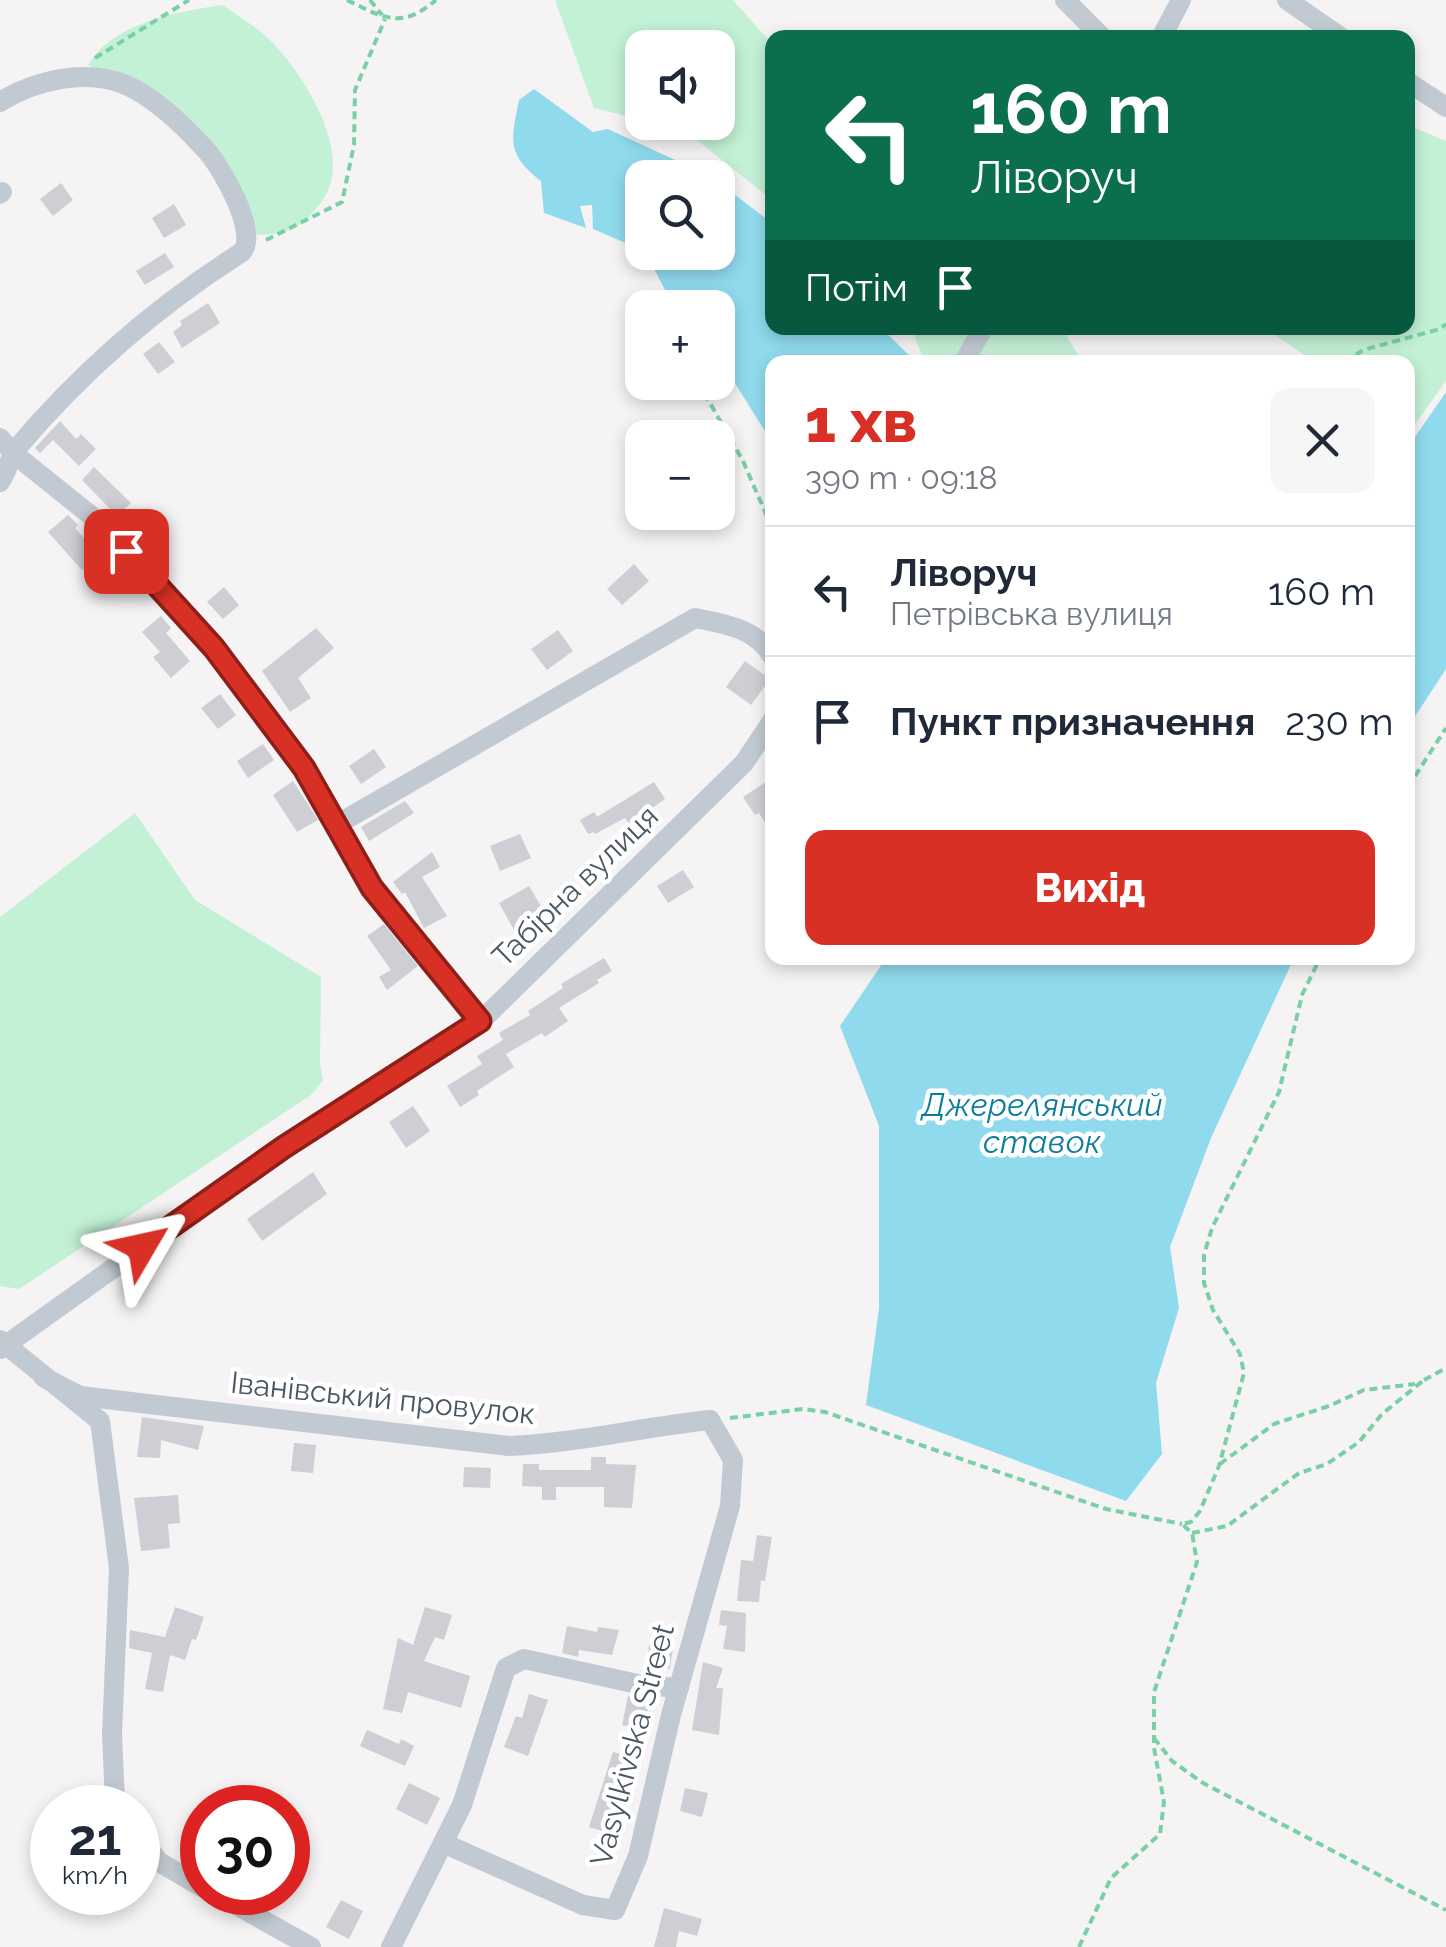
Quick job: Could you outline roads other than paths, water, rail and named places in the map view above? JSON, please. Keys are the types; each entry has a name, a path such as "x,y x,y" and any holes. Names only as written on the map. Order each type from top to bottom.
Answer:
{"street":[{"path":"1065,0 1094,30"},
{"path":"1165,30 1181,0"},
{"path":"1287,0 1330,30"},
{"path":"0,102 65,77 126,85 172,116 208,152 245,221 248,246 151,315 6,446"},
{"path":"1415,87 1446,108"},
{"path":"0,482 7,472 6,446"},
{"path":"6,446 104,526 214,648 304,768 372,888 480,1021"},
{"path":"336,824 695,618 739,627 765,646"},
{"name":"Табірна вулиця","path":"2,1345 284,1147 480,1021 744,763 765,732"},
{"path":"2,1345 100,1421 118,1568 112,1734 114,1785"},
{"name":"Іванівський провулок","path":"43,1377 80,1396 509,1446 557,1444 710,1420"},
{"name":"Vasylkivska Street","path":"443,1843 583,1906 615,1910 638,1856 679,1688 730,1506 733,1460 710,1420"},
{"path":"391,1947 462,1806 506,1668 524,1658 642,1685 679,1688"},
{"path":"254,1915 311,1947"}],"water":[{"path":"534,89 593,132 608,129 675,160 625,160 625,243 593,229 592,205 580,206 586,228 544,213 541,181 522,163 514,145 519,100"},
{"path":"735,195 765,218 765,335 888,335 909,355 765,355 765,431 735,383 735,290 665,290 655,270 735,270"},
{"path":"1446,392 1446,669 1415,716 1415,437"},
{"name":"Джерелянський ставок","path":"881,965 1291,965 1211,1138 1170,1247 1179,1308 1156,1383 1162,1454 1126,1501 866,1405 879,1308 879,1126 840,1026"}]}
